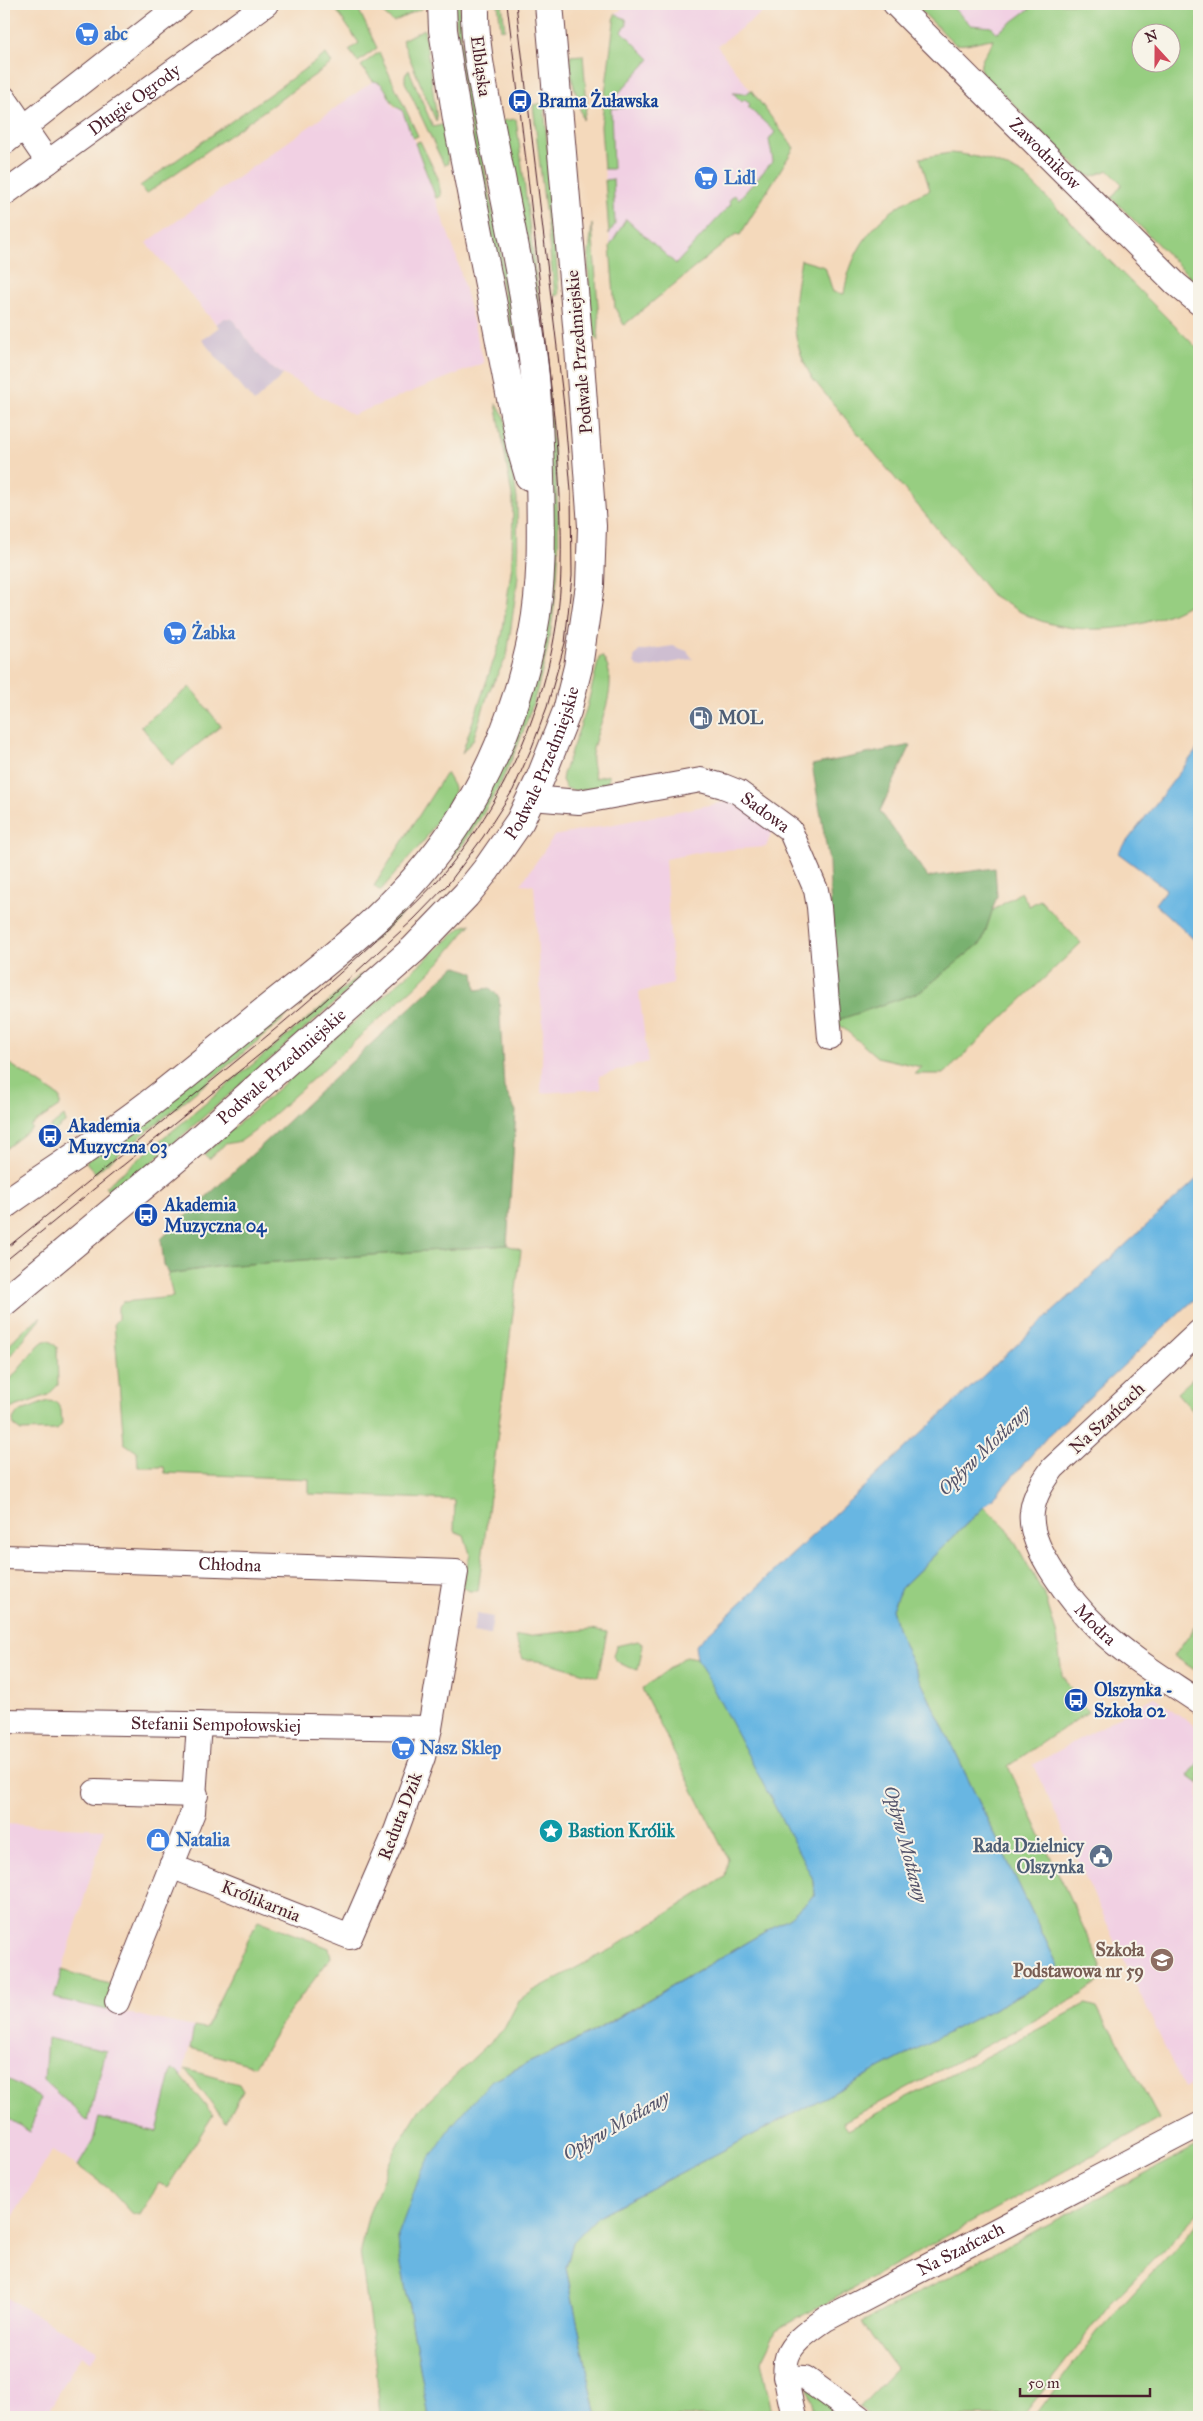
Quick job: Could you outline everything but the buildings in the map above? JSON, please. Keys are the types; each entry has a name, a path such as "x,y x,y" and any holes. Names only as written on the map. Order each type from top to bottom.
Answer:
{"main road":[{"path":"4,1206 107,1135 356,938 394,903 427,866 456,826 482,781 502,740 517,695 533,631 541,516 520,445 457,119 443,30 442,4"},
{"name":"Elbląska","path":"475,4 478,62 526,315 534,369 541,516"},
{"name":"Podwale Przedmiejskie","path":"4,1302 196,1142 414,949 466,895 520,821 532,798 567,711 578,667 590,585 592,526 579,348 549,4"}],"street":[{"path":"4,143 181,4"},
{"name":"Długie Ogrody","path":"4,194 266,4"},
{"name":"Zawodników","path":"894,4 1176,284 1199,303"},
{"path":"4,98 48,162"},
{"name":"Sadowa","path":"532,798 579,802 701,780 738,792 781,822 790,830 797,842 816,890 830,1038"},
{"name":"Na Szańcach","path":"1032,1514 1035,1496 1053,1468 1199,1332"},
{"name":"Modra","path":"1032,1514 1038,1548 1046,1565 1098,1628 1146,1666 1199,1702"},
{"name":"Chłodna","path":"4,1557 456,1572"},
{"name":"Reduta Dzik","path":"350,1937 396,1832 422,1757 430,1728 456,1572"},
{"name":"Stefanii Sempołowskiej","path":"4,1721 430,1728"},
{"path":"117,2002 193,1812 196,1795 199,1724"},
{"path":"95,1792 196,1795"},
{"name":"Królikarnia","path":"171,1866 350,1937"},
{"name":"Na Szańcach","path":"794,2417 785,2377 785,2364 790,2349 800,2336 826,2319 1199,2125"},
{"path":"785,2377 799,2376 805,2378 859,2417"}],"shaded area":[{"path":"629,4 774,4 717,46 794,148 740,235 736,234 624,325 615,308 601,126 615,14"},
{"path":"949,4 1036,4 997,34 992,27 971,25"},
{"path":"373,81 379,81 383,85 393,106 402,110 456,255 484,363 353,415 269,366 232,319 225,318 216,324 146,243"},
{"path":"225,318 232,319 258,354 269,366 283,375 254,402 202,340 219,327 216,324"},
{"path":"673,646 687,651 693,659 642,668 634,662 634,657 639,651"},
{"path":"729,801 774,826 766,847 707,851 665,859 673,984 639,992 648,1062 599,1076 601,1089 541,1093 543,1033 534,885 521,884 554,836"},
{"path":"477,1614 493,1617 490,1635 473,1632"},
{"name":"Szkoła Podstawowa nr 59","path":"1154,1697 1199,1729 1199,2081 1184,2088 1033,1765"},
{"path":"4,1824 105,1829 54,1998 194,2027 165,2149 88,2172 52,2151 4,2232"},
{"path":"4,2296 98,2351 92,2362 81,2355 45,2417 4,2417"}],"green space":[{"path":"332,4 356,4 377,48 358,62 349,50 359,43"},
{"path":"372,4 431,4 393,22 379,9 380,7"},
{"path":"454,4 460,4 461,43 464,63 507,282 522,373 525,404 462,83"},
{"path":"498,4 502,4 505,29 501,30"},
{"path":"914,4 949,4 971,25 992,27 997,33 1036,4 1199,4 1199,286 1112,198 1122,184 1108,170 1093,176 1085,175 981,72 981,63 993,39 955,44"},
{"path":"615,14 626,19 627,25 622,31 650,59 616,96 625,106 623,108 611,108 613,169 604,169 601,126"},
{"path":"424,29 437,120 436,121 402,40"},
{"path":"379,52 418,136 413,138 402,110 393,102 382,85 373,81 361,66"},
{"path":"326,54 332,63 146,194 140,186"},
{"path":"583,55 587,105 583,120 572,79 570,56"},
{"path":"409,70 433,127 446,124 448,164 444,165 405,82 405,75"},
{"path":"751,90 794,148 740,235 736,234 624,325 615,308 610,246 626,219 676,264 731,204 729,201 734,195 739,199 773,161 769,140 775,132 748,107 750,104 745,99 742,102 733,93 746,94"},
{"path":"544,103 559,295 555,296 533,105"},
{"path":"516,119 545,358 556,485 558,532 557,578 553,616 537,690 525,727 493,797 451,860 425,891 381,934 276,1025 95,1173 86,1162 428,879 543,623 501,121"},
{"path":"420,141 438,178 441,196 436,198 415,143"},
{"path":"950,153 989,160 1025,176 1199,350 1199,598 1164,617 1145,623 1104,629 1064,627 1037,620 992,595 812,378 804,362 799,348 794,320 794,306 801,260 825,267 833,292 844,294 854,259 872,230 898,207 930,190 920,158"},
{"path":"613,179 615,224 609,234 605,180"},
{"path":"592,224 599,320 598,341 592,334 588,264"},
{"path":"496,403 505,417 517,499 518,577 507,656 489,691 473,740 462,753 502,636 512,564 513,502"},
{"path":"602,656 608,667 610,679 609,692 592,760 595,778 609,775 608,782 604,786 575,791 566,788 562,780 563,774 587,707 599,658"},
{"path":"190,687 221,726 172,765 141,726"},
{"path":"911,745 880,811 928,877 995,868 997,896 982,942 920,992 835,1021 829,862 812,765"},
{"path":"446,773 454,787 454,795 424,841 380,891 374,886"},
{"path":"1021,892 1029,906 1040,900 1081,943 944,1074 914,1074 921,1067 877,1057 835,1021 920,992 982,942 992,911"},
{"path":"471,924 441,961 416,986 255,1131 241,1141 225,1144 209,1159 204,1154 462,927"},
{"path":"455,966 474,973 476,990 490,988 499,997 504,1088 516,1111 507,1245 222,1266 168,1274 164,1265 161,1239"},
{"path":"360,975 363,978 113,1196 105,1187"},
{"path":"4,1060 60,1097 60,1106 30,1126 32,1128 4,1150"},
{"path":"64,1116 66,1122 40,1142 37,1138"},
{"path":"507,1245 521,1250 478,1591 469,1591 462,1586 470,1554 464,1535 454,1531 455,1500 309,1494 309,1479 165,1473 164,1467 138,1467 137,1452 124,1443 114,1323 118,1319 118,1307 123,1302 173,1297 168,1274 222,1266"},
{"path":"40,1318 4,1363 5,1356 12,1342 22,1331"},
{"path":"44,1341 50,1341 57,1347 58,1385 48,1395 4,1411 4,1387"},
{"path":"1199,1373 1199,1418 1177,1393"},
{"path":"48,1401 56,1402 61,1410 62,1424 57,1430 21,1431 14,1426 13,1419 17,1413"},
{"path":"984,1507 1007,1528 1045,1596 1057,1635 1062,1675 1074,1693 1070,1696 1078,1707 1082,1705 1088,1712 1008,1766 1101,1965 1100,1981 1081,1995 843,2122 848,2129 1086,2004 1097,2007 1107,2027 1113,2032 1159,2119 776,2330 761,2361 773,2417 597,2417 566,2268 573,2242 598,2216 1039,1985 1058,1966 913,1665 898,1631 892,1609 901,1588"},
{"path":"1199,1622 1199,1673 1174,1656"},
{"path":"592,1629 607,1632 598,1677 550,1663 523,1659 515,1637"},
{"path":"638,1641 643,1645 638,1670 627,1667 615,1659 613,1656 616,1646"},
{"path":"686,1656 697,1658 703,1668 793,1838 814,1881 815,1895 790,1917 594,2031 491,2081 398,2235 399,2252 429,2417 380,2417 376,2367 360,2251 368,2216 395,2149 420,2109 504,2029 518,2002 533,1991 613,1948 725,1877 728,1859 642,1689"},
{"path":"1199,1761 1199,1784 1188,1776"},
{"path":"258,1920 329,1948 331,1957 286,2017 255,2066 190,2048 194,2027 205,2029"},
{"path":"62,1970 116,1986 107,2010 54,1998"},
{"path":"47,2038 106,2051 88,2121 44,2081"},
{"path":"185,2069 239,2084 243,2091 226,2122"},
{"path":"172,2070 177,2071 213,2115 167,2188 159,2183 140,2215 132,2213 112,2191 78,2166 93,2141 99,2118 157,2132"},
{"path":"4,2076 40,2098 30,2132 4,2116"},
{"path":"1199,2145 1199,2213 1109,2305 1023,2417 871,2417 859,2408 896,2369 862,2322"},
{"path":"1199,2223 1199,2407 1191,2417 1033,2417 1098,2331"},
{"path":"808,2386 850,2417 815,2417"}],"water":[{"path":"1199,747 1199,944 1155,904 1166,889 1118,853"},
{"name":"Opływ Motławy","path":"1199,1177 1199,1295 1047,1437 997,1494 901,1588 892,1609 898,1631 913,1665 1058,1966 1039,1985 598,2216 573,2242 566,2268 597,2417 429,2417 399,2252 398,2235 422,2170 454,2123 491,2081 595,2031 790,1917 815,1895 814,1881 697,1658 695,1646 919,1435"}],"tram line":[{"path":"4,1250 279,1026 423,896 441,877 473,835 495,800 514,764 530,726 543,686 559,606 561,534 556,440 550,377 507,4"},
{"path":"4,1262 317,1008 414,919 449,883 483,837 513,790 532,747 547,707 565,643 572,576 571,491 564,406 516,4"}],"place":[{"name":"abc","path":"87,34"},
{"name":"Brama Żuławska","path":"520,101"},
{"name":"Lidl","path":"706,178"},
{"name":"Żabka","path":"175,633"},
{"name":"MOL","path":"701,718"},
{"name":"Akademia Muzyczna 03","path":"50,1136"},
{"name":"Akademia Muzyczna 04","path":"146,1215"},
{"name":"Olszynka - Szkoła 02","path":"1076,1700"},
{"name":"Nasz Sklep","path":"403,1748"},
{"name":"Bastion Królik","path":"551,1831"},
{"name":"Natalia","path":"158,1840"},
{"name":"Rada Dzielnicy Olszynka","path":"1101,1856"},
{"name":"Szkoła Podstawowa nr 59","path":"1162,1960"}]}
